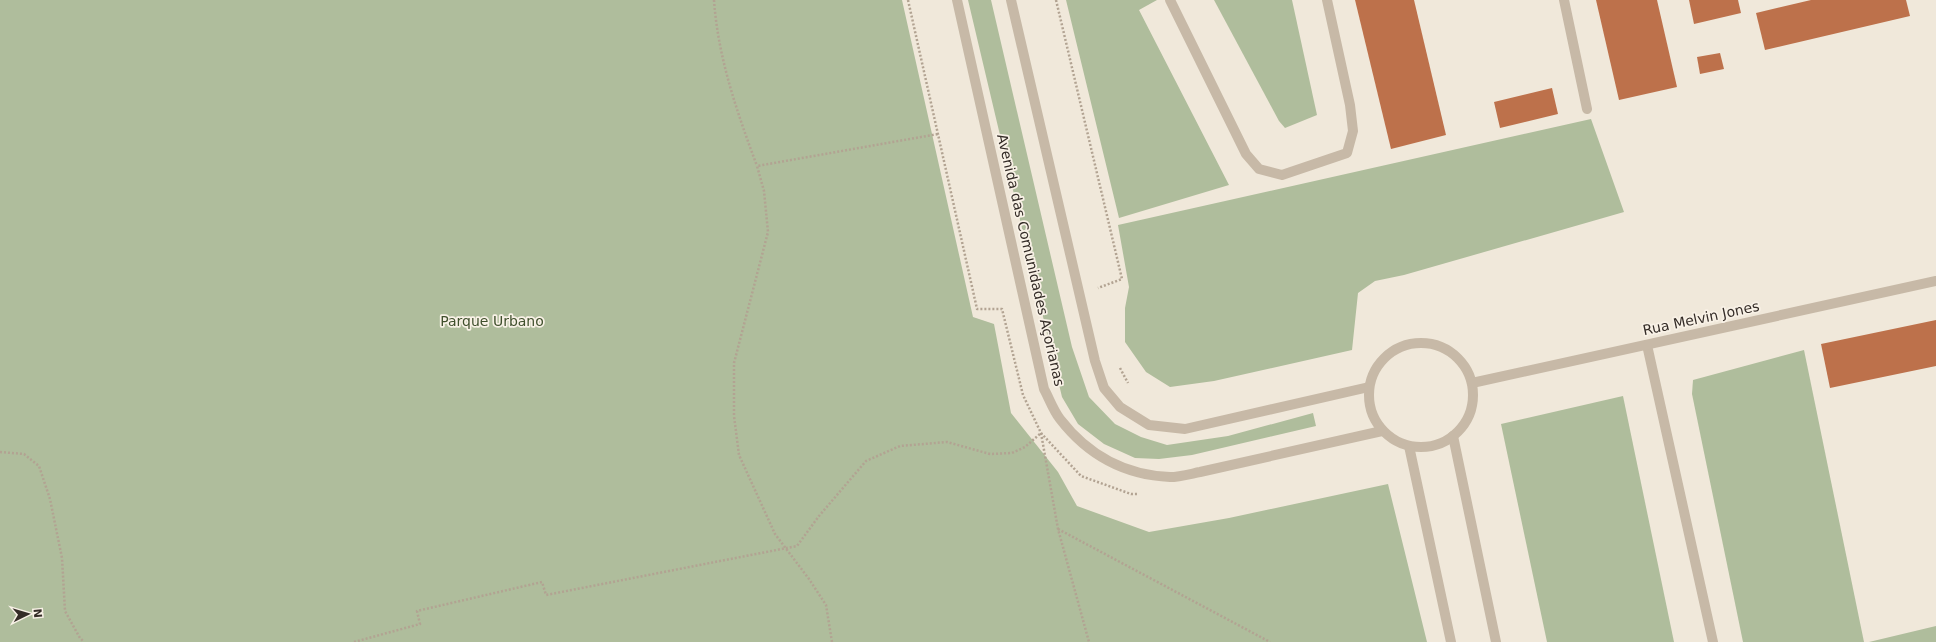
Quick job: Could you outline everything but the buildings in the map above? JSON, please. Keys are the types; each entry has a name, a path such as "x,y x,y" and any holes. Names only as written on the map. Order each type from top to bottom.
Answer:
{"street":[{"name":"Avenida das Comunidades Açorianas","path":"958,0 1044,389 1059,418 1083,445 1112,464 1141,474 1171,477 1200,472 1382,431"},
{"path":"1012,0 1095,361 1104,388 1120,407 1149,425 1185,429 1369,387"},
{"path":"1170,0 1246,154 1259,169 1282,175 1347,152 1353,131 1350,106 1327,0"},
{"path":"1564,0 1587,109"},
{"name":"Rua Melvin Jones","path":"1472,383 1936,281"},
{"path":"1411,342 1427,342 1443,346 1456,355 1466,368 1472,383 1472,407 1468,418 1453,436 1432,446 1409,446 1395,440 1382,431 1370,411 1369,387 1373,372 1382,358 1395,348 1411,342"},
{"path":"1647,345 1713,642"},
{"path":"1453,436 1496,642"},
{"path":"1409,446 1451,642"}],"path":[{"path":"714,0 721,59 764,191 768,232 734,363 734,416 739,455 775,534 826,605 832,642"},
{"path":"1056,0 1122,279 1097,288 1099,296"},
{"path":"757,166 938,134"},
{"path":"1117,364 1131,390"},
{"path":"354,642 420,624 417,611 542,582 546,595 797,546 819,516 866,461 900,446 947,442 990,454 1012,453 1025,447 1041,433 1058,529 1089,642"},
{"path":"0,452 24,454 39,466 50,499 62,558 65,611 80,638 84,642"},
{"path":"1058,529 1270,642"}],"green space":[{"name":"Parque Urbano","path":"0,0 902,0 973,317 994,324 1011,413 1058,472 1077,506 1149,532 1229,518 1388,484 1427,642 0,642"},
{"path":"968,0 991,0 1072,347 1089,397 1115,424 1141,437 1167,445 1228,436 1313,413 1316,426 1192,455 1159,459 1135,458 1104,444 1078,424 1062,397"},
{"path":"1066,0 1157,0 1139,10 1229,185 1119,218"},
{"path":"1214,0 1292,0 1317,115 1285,128 1279,121"},
{"path":"1591,119 1624,212 1404,275 1375,281 1358,293 1352,350 1214,381 1170,387 1146,372 1125,342 1125,308 1129,287 1118,225"},
{"path":"1804,350 1864,642 1743,642 1692,394 1693,380"},
{"path":"1623,396 1674,642 1547,642 1501,424"},
{"path":"1936,626 1936,642 1869,642"}]}
